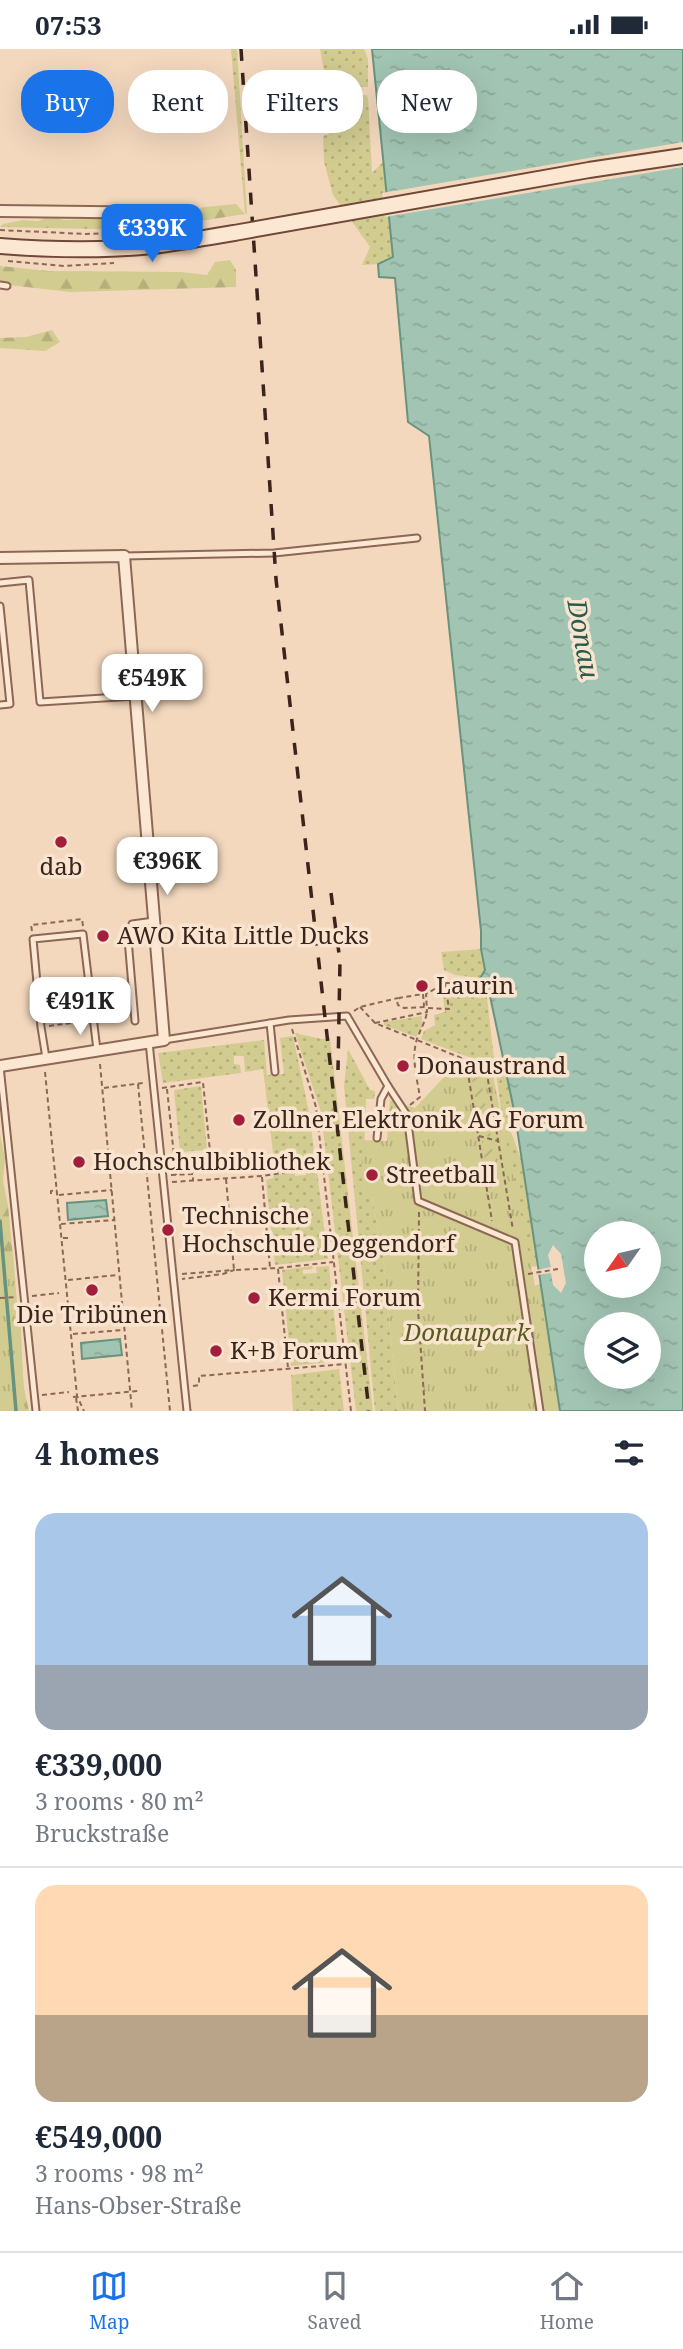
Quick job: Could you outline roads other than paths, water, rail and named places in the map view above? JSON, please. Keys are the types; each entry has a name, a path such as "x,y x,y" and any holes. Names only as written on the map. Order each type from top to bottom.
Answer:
{"main road":[{"path":"0,246 65,250 153,246 683,156"}],"street":[{"path":"0,211 178,213"},
{"path":"0,558 124,556 164,1040 98,1056 0,1066"}],"lane":[{"path":"124,556 274,553 417,538"},
{"path":"0,583 29,580 40,702 135,697"},
{"path":"0,606 10,704 0,705"},
{"path":"135,1021 128,939 132,925 154,921"},
{"path":"46,1063 33,939 83,933 98,1056"},
{"path":"164,1040 289,1020 347,1016 408,1115 418,1201 515,1242 540,1411"},
{"path":"270,1023 275,1072"},
{"path":"149,1042 187,1411"},
{"path":"0,1066 36,1411"},
{"path":"377,1138 381,1099 388,1086"}],"water":[{"name":"Donau","path":"372,49 683,49 683,1411 560,1411 515,1115 489,991 476,985 485,970 429,436 408,422 395,278 379,277 378,264 393,257 380,133 477,133 477,70 377,70 377,99"},
{"path":"106,1200 108,1216 68,1220 67,1203"},
{"path":"120,1339 122,1355 82,1359 81,1343"}],"waterway":[{"path":"0,1221 16,1411"}],"railway":[{"path":"241,49 276,579 369,1411"},
{"path":"331,893 340,961 338,1070"}],"place":[{"name":"dab","path":"61,842"},
{"name":"AWO Kita Little Ducks","path":"103,936"},
{"name":"Laurin","path":"422,986"},
{"name":"Donaustrand","path":"403,1066"},
{"name":"Zollner Elektronik AG Forum","path":"239,1120"},
{"name":"Hochschulbibliothek","path":"79,1162"},
{"name":"Streetball","path":"372,1175"},
{"name":"Technische Hochschule Deggendorf","path":"168,1230"},
{"name":"Die Tribünen","path":"92,1290"},
{"name":"Kermi Forum","path":"254,1298"},
{"name":"K+B Forum","path":"216,1351"}],"park label":[{"name":"Donaupark","path":"467,1333"}]}
